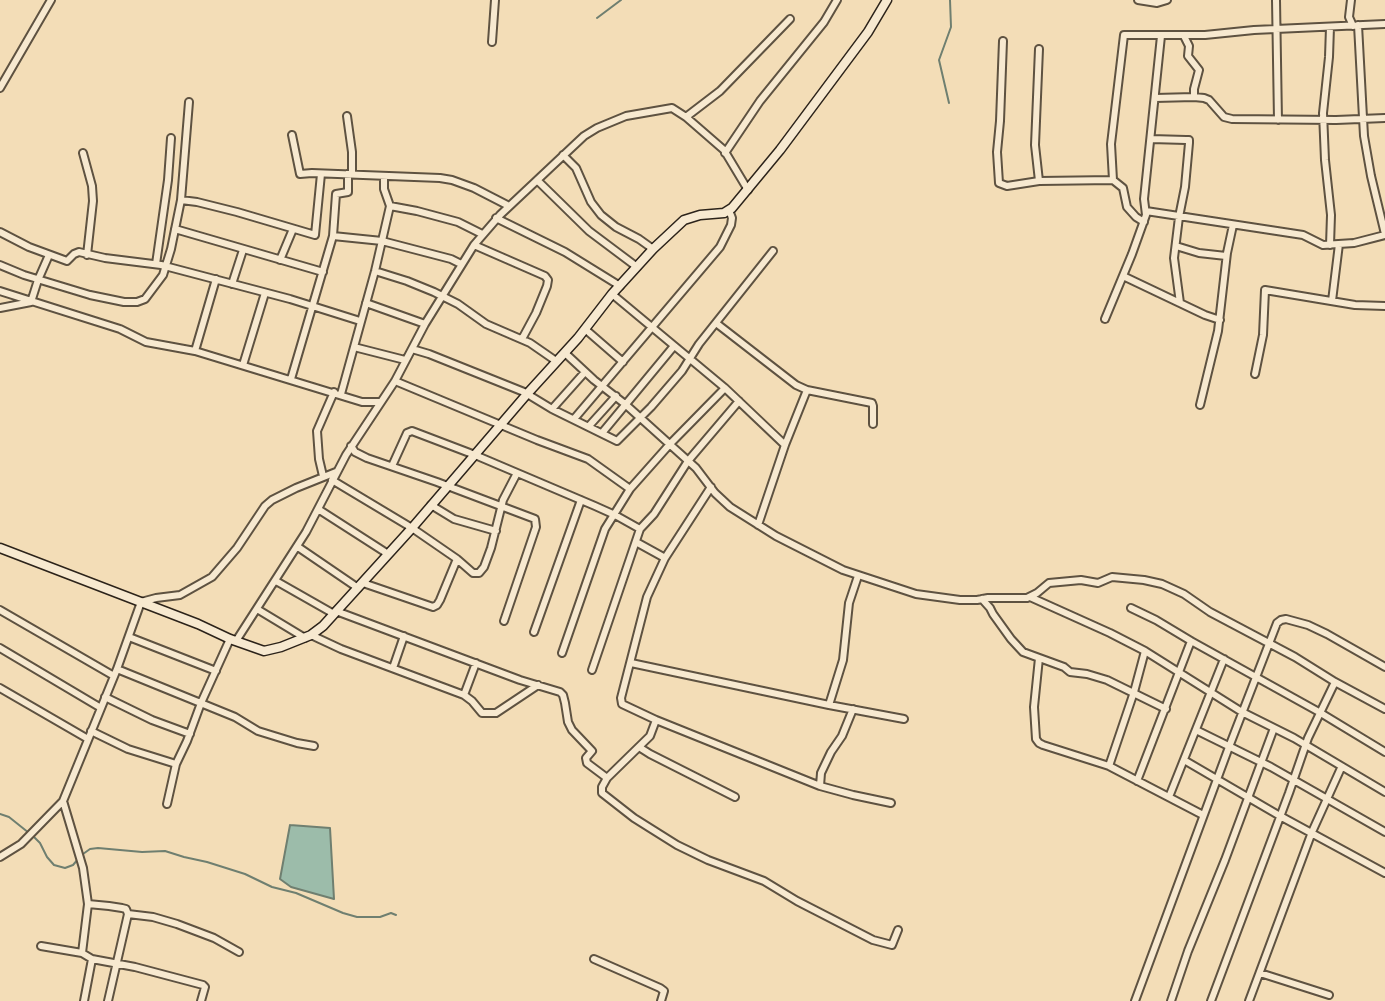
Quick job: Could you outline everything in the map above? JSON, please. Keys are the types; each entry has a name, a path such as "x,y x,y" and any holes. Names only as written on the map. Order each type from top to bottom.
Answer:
{"street":[{"path":"0,88 51,0"},
{"path":"492,42 495,0"},
{"path":"726,153 760,101 824,22 837,0"},
{"path":"0,548 264,651 308,636 323,626 412,528 653,249 684,220 700,215 724,213 732,208 780,150 868,32 887,0"},
{"path":"1138,0 1157,3 1167,0"},
{"path":"1276,0 1278,120"},
{"path":"1146,211 1303,235 1317,243 1330,245 1385,235 1371,176 1362,119 1356,26 1349,17 1351,0"},
{"path":"1333,27 1349,17"},
{"path":"686,117 720,91 790,19"},
{"path":"1113,180 1111,144 1124,35 1184,36 1385,24"},
{"path":"1330,245 1331,215 1325,167 1324,120 1333,27"},
{"path":"1105,319 1144,222 1161,36"},
{"path":"1184,36 1189,46 1188,55 1199,70 1194,97"},
{"path":"1003,41 997,152 999,183 1014,186 1039,181 1113,180 1123,188 1127,207 1144,222"},
{"path":"1039,49 1035,145 1039,181"},
{"path":"1155,98 1204,98 1224,117 1232,120 1385,118"},
{"path":"0,265 90,296 137,302 149,295 163,275 175,229 181,200 189,102"},
{"path":"167,804 176,764 201,703 233,640 298,547 346,455 353,449 395,381 461,264 496,218 589,132 626,116 668,107 676,109 718,144 730,157 748,190"},
{"path":"291,379 333,236 336,194 348,192 352,152 347,116"},
{"path":"292,135 299,173 429,176 452,180 488,194 509,206"},
{"path":"156,264 171,138"},
{"path":"1152,139 1189,140 1176,246 1175,268 1180,303"},
{"path":"83,153 93,201 87,255"},
{"path":"563,155 578,172 591,202 601,215 653,249"},
{"path":"181,200 237,212 313,236 316,234 321,174"},
{"path":"323,476 317,431 337,393 354,347 375,271 390,206 384,190 384,176"},
{"path":"537,180 589,231 637,267"},
{"path":"390,206 458,222 482,234"},
{"path":"574,419 724,240 732,218 729,210"},
{"path":"496,218 565,252 620,286"},
{"path":"1200,405 1220,320 1226,256 1233,225"},
{"path":"175,229 323,272"},
{"path":"280,260 293,229"},
{"path":"0,232 29,247 67,261 76,253 166,266 360,321"},
{"path":"333,236 382,241 452,259 461,264"},
{"path":"1332,301 1339,244"},
{"path":"474,245 545,276 548,280 536,313 522,339"},
{"path":"1176,246 1199,253 1226,256"},
{"path":"232,284 243,250"},
{"path":"412,349 527,394 617,441 673,382 773,251"},
{"path":"32,302 49,254"},
{"path":"375,271 442,296 486,324 522,339 556,361"},
{"path":"1123,276 1220,320"},
{"path":"195,351 216,279"},
{"path":"1255,374 1264,322 1264,290 1355,305 1385,306"},
{"path":"0,292 120,329 146,342 195,351 362,402 382,402"},
{"path":"243,365 265,293"},
{"path":"612,294 725,388 785,445"},
{"path":"0,308 32,302"},
{"path":"366,303 425,324"},
{"path":"716,323 796,385 807,390 872,403 873,424"},
{"path":"584,329 623,362"},
{"path":"602,433 674,346"},
{"path":"354,347 405,360"},
{"path":"565,353 701,473 730,508 836,567 916,594 960,600 1022,599 1030,597 1049,583 1081,580 1098,583 1112,578 1168,586 1385,709"},
{"path":"552,409 585,372"},
{"path":"395,381 588,459 630,489"},
{"path":"562,653 603,533 630,489 725,388"},
{"path":"758,525 807,390"},
{"path":"589,426 616,396"},
{"path":"592,670 640,529 654,514 688,461 739,401"},
{"path":"362,402 370,418"},
{"path":"392,466 410,430 615,514 640,529"},
{"path":"353,449 535,520 503,621"},
{"path":"141,601 180,595 212,577 237,548 265,506 283,494 337,472"},
{"path":"332,481 412,528 473,573 479,573 484,567 496,531 506,491 517,473"},
{"path":"711,487 664,558 647,597 621,702 656,720 820,786 891,803"},
{"path":"534,632 581,500"},
{"path":"431,505 454,519 496,531"},
{"path":"318,509 388,554"},
{"path":"636,542 664,558"},
{"path":"298,547 360,585 433,607 440,600 457,559"},
{"path":"829,705 843,660 849,603 858,576"},
{"path":"276,581 346,615 559,692 563,695 572,730 592,751 586,758 587,762 607,778"},
{"path":"1030,597 1145,651 1242,712 1385,792"},
{"path":"982,599 1022,651 1064,667 1070,672 1101,677 1166,709"},
{"path":"0,856 22,844 63,801 141,601"},
{"path":"1131,608 1319,712 1385,752"},
{"path":"257,609 308,636 464,695 482,713 493,714 538,685"},
{"path":"0,610 115,673 201,703 235,717 265,734 314,746"},
{"path":"1135,1001 1228,747 1278,623 1281,620 1292,620 1327,634 1385,667"},
{"path":"393,668 404,636"},
{"path":"128,637 216,671"},
{"path":"1137,780 1191,641"},
{"path":"0,648 100,708"},
{"path":"1109,766 1145,651"},
{"path":"1039,658 1034,707 1035,733 1039,743 1109,766 1203,815"},
{"path":"1169,797 1224,659"},
{"path":"464,695 476,663"},
{"path":"631,663 904,719"},
{"path":"1210,1001 1319,712 1335,682"},
{"path":"0,688 89,735 176,764"},
{"path":"105,697 152,720 190,734"},
{"path":"820,786 821,773 842,736 853,709"},
{"path":"656,720 650,736 607,778 601,787 602,793 643,825 677,845 764,881 789,897 883,944 892,945 898,930"},
{"path":"1171,1001 1274,728"},
{"path":"1196,730 1261,762 1385,832"},
{"path":"639,747 736,797"},
{"path":"1184,760 1385,873"},
{"path":"1249,1001 1312,832 1341,768"},
{"path":"63,801 83,868 88,905 82,953"},
{"path":"88,905 119,907 126,909 128,914 108,1001"},
{"path":"128,914 177,924 214,938 239,952"},
{"path":"41,946 82,953 92,959 203,985 205,987 201,1001"},
{"path":"84,1001 92,959"},
{"path":"594,959 660,988 664,991 661,1001"},
{"path":"1260,973 1329,995"}],"shaded area":[{"path":"290,825 330,828 334,899 291,887 280,879"}],"waterway":[{"path":"597,18 621,0"},
{"path":"949,103 939,60 951,27 950,0"},
{"path":"0,814 9,817 29,833"},
{"path":"34,837 54,865 65,868 73,865 79,858"},
{"path":"83,854 98,848 165,851 245,874 272,887 296,893 357,917 380,917 391,913 396,915"}]}
